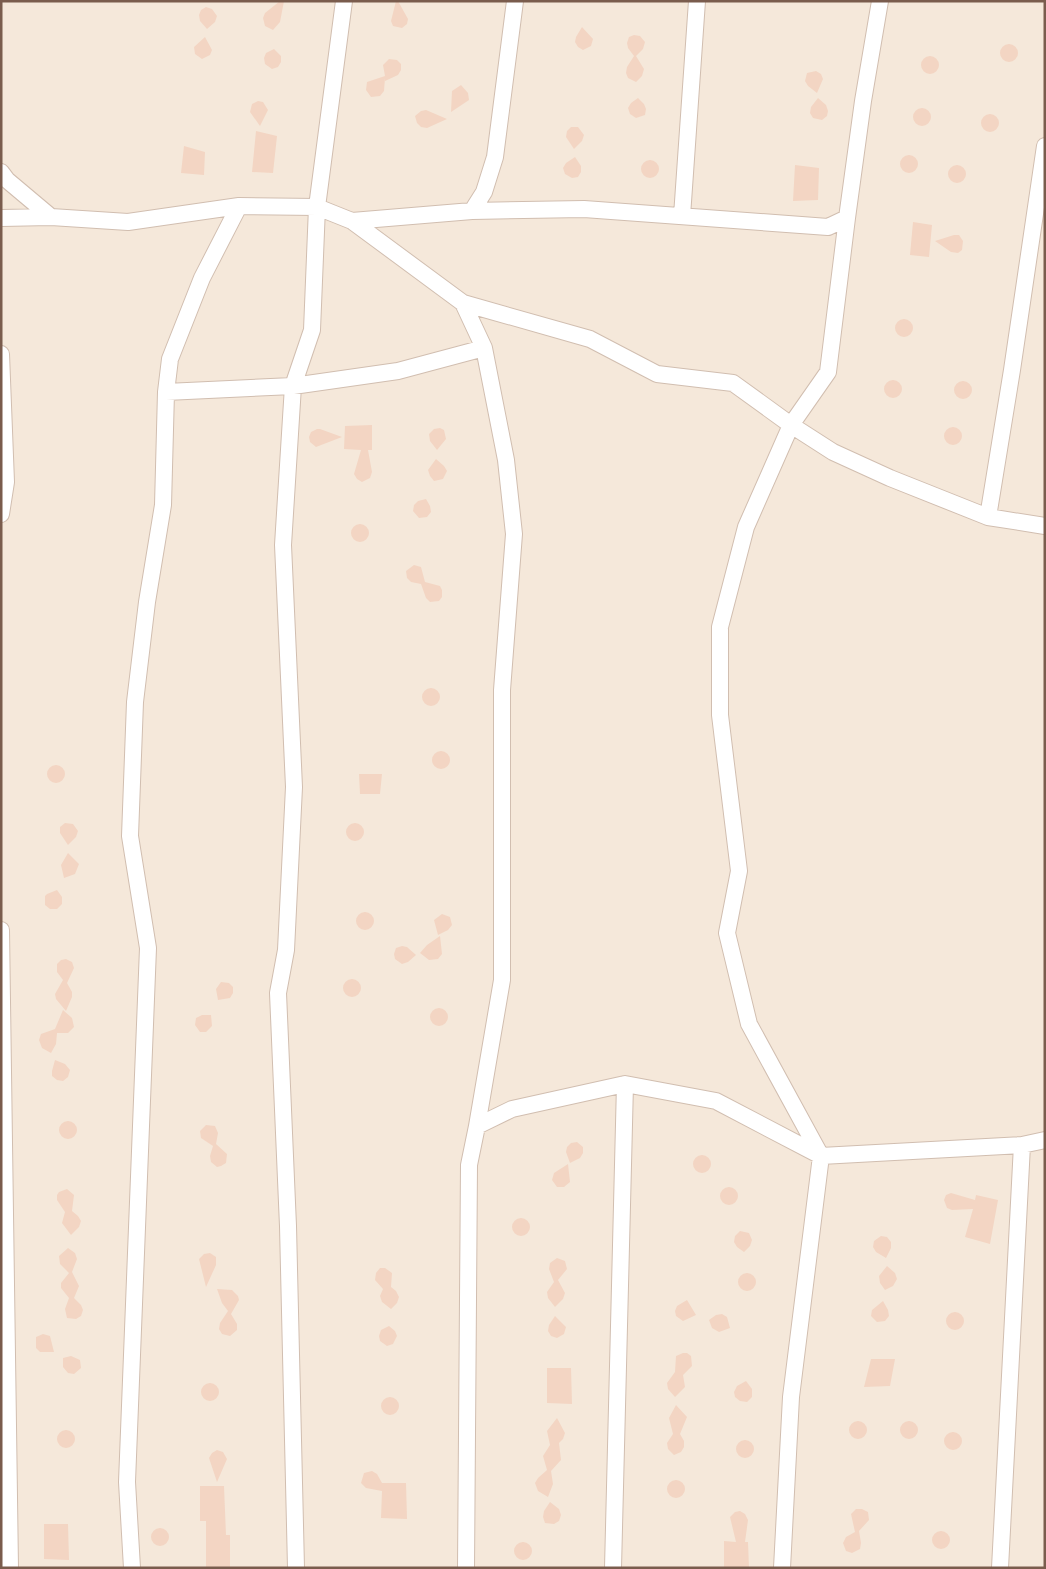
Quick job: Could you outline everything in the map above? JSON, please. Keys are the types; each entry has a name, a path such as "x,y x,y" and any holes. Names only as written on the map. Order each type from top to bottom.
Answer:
{"street":[{"path":"296,1568 288,1226 278,993 286,950 294,787 283,545 293,386 312,330 317,208 344,1"},
{"path":"472,211 484,192 495,157 515,1"},
{"path":"682,216 697,1"},
{"path":"782,1568 791,1397 821,1156 749,1024 727,933 739,872 720,715 720,627 746,526 791,425 828,372 846,218 880,1"},
{"path":"988,517 1045,146"},
{"path":"1,172 6,180 51,217"},
{"path":"132,1568 127,1482 148,948 130,836 135,702 147,602 164,504 166,392 170,359 202,278 239,206"},
{"path":"1,218 51,217 128,222 239,206 317,208 352,221 463,303 590,339 657,374 733,384 791,425 841,456 890,478 988,517 1045,526"},
{"path":"352,221 472,211 584,209 828,226 846,218"},
{"path":"463,303 484,348 506,460 514,534 502,690 502,980 469,1165 466,1568"},
{"path":"166,392 293,386 398,371 484,348"},
{"path":"1,354 6,482 1,514"},
{"path":"1,930 10,1568"},
{"path":"477,1126 512,1109 625,1084 716,1101 821,1156 1022,1145 1045,1140"},
{"path":"613,1568 625,1084"},
{"path":"1000,1568 1022,1145"}],"shaded area":[{"path":"1,1 1045,1 1045,1568 1,1568"}],"building":[{"path":"280,1 284,1 280,22 273,30 265,26 263,18 265,13"},
{"path":"396,1 398,1 408,19 407,24 402,28 393,26 391,21"},
{"path":"206,7 212,9 217,16 215,22 207,29 200,21 199,15 201,10"},
{"path":"582,27 593,39 591,46 583,50 575,42"},
{"path":"634,35 640,36 645,42 643,49 636,56 644,69 642,76 636,82 628,78 626,73 627,67 634,56 627,43 629,37"},
{"path":"205,37 212,50 210,55 202,59 195,54 194,47"},
{"path":"1009,44 1015,47 1018,53 1015,59 1009,62 1003,59 1000,53 1003,47"},
{"path":"274,49 281,56 281,62 278,67 272,69 265,64 264,58 266,53"},
{"path":"930,56 936,59 939,65 936,71 930,74 924,71 921,65 924,59"},
{"path":"389,59 397,60 401,64 401,70 398,75 385,81 385,78 384,91 380,96 371,97 366,90 367,82 385,76 383,65"},
{"path":"816,71 821,74 823,79 817,93 805,81 807,73"},
{"path":"461,85 468,93 469,100 451,112 452,91"},
{"path":"638,98 646,109 645,115 636,118 630,114 628,108"},
{"path":"818,98 826,105 828,111 827,116 822,120 813,118 810,113 811,107"},
{"path":"258,101 263,102 268,110 260,126 250,112 252,104"},
{"path":"922,108 928,111 931,117 928,123 922,126 916,123 913,117 916,111"},
{"path":"426,110 447,119 427,128 421,127 417,123 415,116 421,111"},
{"path":"990,114 996,117 999,123 996,129 990,132 984,129 981,123 984,117"},
{"path":"571,127 578,127 584,135 582,141 574,149 566,137 567,131"},
{"path":"256,131 277,136 273,173 252,172"},
{"path":"184,146 205,152 204,175 181,173"},
{"path":"909,155 915,158 918,164 915,170 909,173 903,170 900,164 903,158"},
{"path":"575,157 581,166 581,172 578,177 572,178 565,174 563,168 566,163"},
{"path":"650,160 656,163 659,169 656,175 650,178 644,175 641,169 644,163"},
{"path":"795,165 819,168 818,200 793,201"},
{"path":"957,165 963,168 966,174 963,180 957,183 951,180 948,174 951,168"},
{"path":"913,222 932,225 929,257 910,255"},
{"path":"959,235 963,241 962,250 958,253 951,252 935,241"},
{"path":"904,319 910,322 913,328 910,334 904,337 898,334 895,328 898,322"},
{"path":"893,380 899,383 902,389 899,395 893,398 887,395 884,389 887,383"},
{"path":"963,381 969,384 972,390 969,396 963,399 957,396 954,390 957,384"},
{"path":"372,425 372,450 368,450 372,472 370,478 362,482 354,474 361,450 344,449 345,426"},
{"path":"953,427 959,430 962,436 959,442 953,445 947,442 944,436 947,430"},
{"path":"440,428 444,430 446,439 437,450 430,441 429,434 434,429"},
{"path":"317,429 342,437 316,447 310,442 309,437 311,432"},
{"path":"436,459 447,471 443,479 434,481 428,470"},
{"path":"426,499 431,512 427,517 419,518 413,511 414,505 418,501"},
{"path":"360,524 366,527 369,533 366,539 360,542 354,539 351,533 354,527"},
{"path":"414,565 421,567 425,582 440,586 442,597 439,601 430,602 426,598 421,584 411,582 407,578 406,571"},
{"path":"431,688 437,691 440,697 437,703 431,706 425,703 422,697 425,691"},
{"path":"441,751 447,754 450,760 447,766 441,769 435,766 432,760 435,754"},
{"path":"56,765 64,770 65,774 60,782 56,783 48,778 47,774 52,766"},
{"path":"359,774 382,774 380,794 360,794"},
{"path":"65,823 73,824 78,831 76,837 68,845 60,833 60,827"},
{"path":"355,823 361,826 364,832 361,838 355,841 349,838 346,832 349,826"},
{"path":"68,853 79,864 75,874 64,878 61,865"},
{"path":"57,890 62,897 62,904 57,909 50,909 45,905 45,896"},
{"path":"365,912 371,915 374,921 371,927 365,930 359,927 356,921 359,915"},
{"path":"442,914 450,917 452,925 448,930 438,935 434,920"},
{"path":"440,936 442,954 438,959 429,960 420,953 427,945"},
{"path":"407,947 416,955 408,962 402,964 395,959 394,954 396,948"},
{"path":"66,959 72,962 74,968 67,983 72,992 72,997 66,1011 56,999 55,994 63,980 57,972 57,964 61,960"},
{"path":"352,979 358,982 361,988 358,994 352,997 346,994 343,988 346,982"},
{"path":"221,982 229,983 233,987 233,993 230,998 218,1000 216,989"},
{"path":"439,1008 445,1011 448,1017 445,1023 439,1026 433,1023 430,1017 433,1011"},
{"path":"63,1010 72,1018 74,1027 68,1033 57,1033 56,1044 51,1053 42,1048 39,1040 41,1034 55,1029"},
{"path":"202,1015 211,1015 212,1026 206,1032 200,1032 195,1025 196,1018"},
{"path":"55,1060 65,1064 70,1070 68,1077 63,1081 57,1080 52,1076"},
{"path":"68,1121 74,1124 77,1130 74,1136 68,1139 62,1136 59,1130 62,1124"},
{"path":"206,1125 215,1126 218,1133 216,1144 227,1154 226,1163 221,1166 217,1167 211,1162 210,1156 213,1146 201,1138 200,1131"},
{"path":"577,1142 583,1147 583,1153 580,1158 570,1163 566,1152 567,1147 571,1143"},
{"path":"702,1155 708,1158 711,1164 708,1170 702,1173 696,1170 693,1164 696,1158"},
{"path":"568,1164 570,1182 564,1187 557,1187 552,1180 554,1173"},
{"path":"729,1187 735,1190 738,1196 735,1202 729,1205 723,1202 720,1196 723,1190"},
{"path":"67,1189 74,1195 72,1211 81,1221 79,1227 71,1235 62,1223 65,1212 57,1200 59,1192"},
{"path":"951,1193 975,1200 976,1195 998,1200 990,1244 965,1237 973,1209 952,1210 947,1208 944,1200 946,1195"},
{"path":"521,1218 527,1221 530,1227 527,1233 521,1236 515,1233 512,1227 515,1221"},
{"path":"740,1231 749,1233 752,1240 750,1246 744,1252 734,1242 735,1236"},
{"path":"881,1236 887,1237 891,1242 891,1248 886,1258 876,1252 873,1247 874,1241"},
{"path":"68,1248 75,1253 77,1259 72,1272 79,1286 74,1298 83,1310 81,1316 76,1319 67,1318 65,1309 69,1298 61,1288 61,1283 69,1273 60,1264 59,1256"},
{"path":"210,1253 216,1257 216,1265 206,1287 199,1259 204,1254"},
{"path":"557,1258 565,1261 567,1269 558,1280 565,1293 563,1299 555,1307 548,1298 547,1292 554,1282 549,1269 550,1263"},
{"path":"887,1266 895,1273 897,1279 893,1286 885,1290 880,1283 879,1276"},
{"path":"380,1268 385,1268 392,1273 391,1287 399,1297 397,1303 391,1309 382,1302 380,1296 383,1289 375,1280 376,1273"},
{"path":"747,1273 753,1276 756,1282 753,1288 747,1291 741,1288 738,1282 741,1276"},
{"path":"217,1289 232,1290 238,1296 239,1300 231,1314 237,1324 237,1330 230,1336 222,1334 219,1329 220,1323 228,1311 222,1303"},
{"path":"687,1300 696,1315 683,1321 676,1316 675,1311 677,1306"},
{"path":"883,1301 889,1316 885,1321 877,1322 871,1316 872,1310"},
{"path":"955,1312 961,1315 964,1321 961,1327 955,1330 949,1327 946,1321 949,1315"},
{"path":"722,1314 727,1317 730,1328 719,1332 712,1328 709,1320 716,1315"},
{"path":"555,1316 566,1327 564,1334 557,1338 551,1336 548,1331 549,1325"},
{"path":"389,1326 395,1331 397,1336 393,1344 387,1346 380,1341 379,1336 381,1330"},
{"path":"43,1334 50,1336 54,1352 40,1352 36,1348 36,1337"},
{"path":"683,1353 691,1356 692,1366 683,1375 685,1387 675,1397 668,1389 667,1383 675,1372 676,1356"},
{"path":"71,1356 80,1360 81,1368 74,1374 68,1373 63,1367 63,1358"},
{"path":"871,1359 895,1359 890,1386 864,1387"},
{"path":"547,1368 571,1368 572,1404 547,1403"},
{"path":"746,1381 752,1389 752,1397 747,1402 740,1401 735,1397 734,1392 737,1386"},
{"path":"210,1383 216,1386 219,1392 216,1398 210,1401 204,1398 201,1392 204,1386"},
{"path":"390,1397 396,1400 399,1406 396,1412 390,1415 384,1412 381,1406 384,1400"},
{"path":"676,1405 687,1417 680,1434 684,1441 684,1447 681,1452 674,1455 668,1449 667,1443 673,1434 669,1418"},
{"path":"557,1418 565,1433 559,1443 561,1460 551,1471 553,1484 548,1497 538,1491 535,1483 547,1470 543,1456 550,1445 547,1431"},
{"path":"858,1421 864,1424 867,1430 864,1436 858,1439 852,1436 849,1430 852,1424"},
{"path":"909,1421 915,1424 918,1430 915,1436 909,1439 903,1436 900,1430 903,1424"},
{"path":"66,1430 72,1433 75,1439 72,1445 66,1448 60,1445 57,1439 60,1433"},
{"path":"953,1432 959,1435 962,1441 959,1447 953,1450 947,1447 944,1441 947,1435"},
{"path":"745,1440 751,1443 754,1449 751,1455 745,1458 739,1455 736,1449 739,1443"},
{"path":"217,1450 223,1452 227,1459 217,1482 209,1458"},
{"path":"372,1471 377,1474 382,1483 406,1483 407,1519 381,1518 382,1491 366,1488 361,1483 364,1473"},
{"path":"676,1480 682,1483 685,1489 682,1495 676,1498 670,1495 667,1489 670,1483"},
{"path":"200,1486 224,1486 226,1535 230,1535 230,1568 206,1568 206,1521 200,1521"},
{"path":"550,1502 559,1509 561,1515 559,1521 554,1524 545,1523 543,1517 544,1511"},
{"path":"856,1509 868,1512 869,1520 859,1531 860,1549 852,1553 846,1551 843,1543 846,1537 855,1532 851,1514"},
{"path":"740,1511 745,1514 748,1520 745,1542 748,1542 749,1568 724,1568 724,1541 736,1542 730,1517 735,1512"},
{"path":"44,1524 68,1524 69,1560 44,1559"},
{"path":"160,1528 166,1531 169,1537 166,1543 160,1546 154,1543 151,1537 154,1531"},
{"path":"941,1531 947,1534 950,1540 947,1546 941,1549 935,1546 932,1540 935,1534"},
{"path":"523,1542 529,1545 532,1551 529,1557 523,1560 517,1557 514,1551 517,1545"}]}
